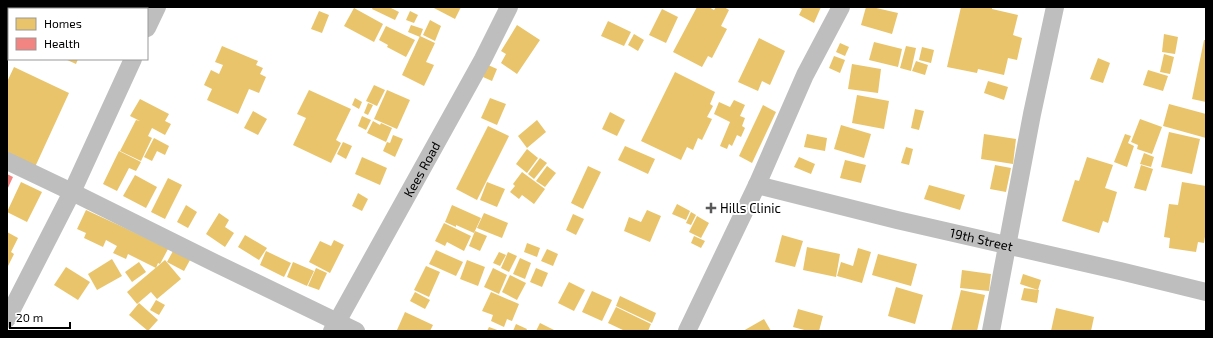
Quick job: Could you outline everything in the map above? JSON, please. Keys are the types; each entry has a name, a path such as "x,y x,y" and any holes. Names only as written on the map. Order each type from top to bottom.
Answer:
{"street":[{"path":"148,26 157,7"},
{"name":"Kees Road","path":"335,327 483,59 509,7"},
{"path":"687,331 757,185 805,76 841,7"},
{"path":"991,331 1032,114 1055,7"},
{"path":"7,320 72,192 133,60"},
{"path":"7,162 72,192 335,327 356,331"},
{"name":"19th Street","path":"757,185 897,220 1007,246 1120,270 1206,292"}],"building: Homes":[{"path":"22,7 44,7 44,8"},
{"path":"373,7 389,7 399,12 395,20 372,9"},
{"path":"432,7 461,7 455,19"},
{"path":"697,7 709,7 714,10 716,7 724,7 729,10 721,26 727,29 712,58 708,56 702,67 673,52"},
{"path":"797,7 821,7 814,23 799,15 802,9"},
{"path":"866,7 898,13 892,34 861,25"},
{"path":"961,7 992,7 992,9 1018,15 1013,35 1022,38 1017,60 1008,58 1004,75 978,69 977,73 947,67"},
{"path":"354,8 383,24 374,42 344,26"},
{"path":"662,9 678,17 666,43 649,35"},
{"path":"319,11 329,15 322,33 311,29"},
{"path":"410,11 418,15 414,23 406,20"},
{"path":"430,20 441,26 435,41 423,35"},
{"path":"608,21 631,32 624,46 601,36"},
{"path":"411,25 423,29 420,37 408,32"},
{"path":"517,25 540,40 517,74 501,63 506,54 501,51"},
{"path":"386,26 415,40 406,57 387,47 388,45 379,40"},
{"path":"634,34 644,40 638,51 628,45"},
{"path":"1164,34 1178,37 1175,54 1162,52"},
{"path":"420,36 435,43 426,62 434,65 424,86 402,75"},
{"path":"759,38 785,51 770,85 762,81 758,91 738,82"},
{"path":"1204,40 1206,40 1206,102 1192,99"},
{"path":"874,42 902,49 898,67 869,60"},
{"path":"840,43 849,47 845,56 836,52"},
{"path":"222,46 258,61 256,65 263,68 260,74 266,77 259,93 249,89 238,114 207,100 212,89 204,85 211,70 219,74 223,65 215,62"},
{"path":"906,46 916,48 911,71 900,68"},
{"path":"922,47 934,50 931,63 919,60"},
{"path":"1164,54 1174,57 1170,74 1160,72"},
{"path":"834,56 845,60 840,73 829,68"},
{"path":"1098,58 1110,63 1103,83 1090,79"},
{"path":"67,60 78,60 76,64"},
{"path":"916,61 928,65 925,75 912,71"},
{"path":"852,64 881,69 878,93 848,89"},
{"path":"488,65 497,69 492,81 483,77"},
{"path":"14,67 69,93 35,167 7,154 7,82"},
{"path":"1148,70 1168,76 1163,91 1143,85"},
{"path":"675,72 715,92 710,104 713,106 707,117 712,119 702,140 698,138 693,150 687,147 681,160 641,141"},
{"path":"988,81 1008,87 1004,100 984,93"},
{"path":"374,85 385,90 377,106 366,101"},
{"path":"309,90 351,109 336,140 341,143 331,163 293,145 306,118 297,114"},
{"path":"387,90 410,100 397,129 374,119"},
{"path":"857,95 889,101 884,129 852,123"},
{"path":"355,98 362,102 359,109 352,105"},
{"path":"490,98 506,104 497,125 481,118"},
{"path":"140,99 169,114 165,121 171,124 165,135 152,128 148,136 152,138 141,161 120,151 136,120 140,121 130,116"},
{"path":"734,100 745,105 740,116 745,118 742,126 745,128 741,137 737,135 732,146 729,144 727,149 720,146 730,122 714,114 719,102 730,107"},
{"path":"368,103 373,105 368,115 364,113"},
{"path":"1169,104 1206,114 1206,138 1163,126"},
{"path":"763,105 776,112 752,163 739,156"},
{"path":"915,109 924,111 919,130 911,128"},
{"path":"253,111 267,119 258,135 244,128"},
{"path":"610,112 625,120 617,136 602,129"},
{"path":"362,116 371,120 366,130 358,126"},
{"path":"1140,119 1162,127 1152,154 1137,149 1138,145 1131,142"},
{"path":"537,120 546,132 527,148 518,136"},
{"path":"373,121 380,125 381,123 392,128 386,142 367,133"},
{"path":"841,125 871,134 864,158 834,149"},
{"path":"488,126 509,136 477,200 456,189"},
{"path":"1169,132 1200,139 1192,174 1161,167"},
{"path":"807,134 827,138 825,151 804,147"},
{"path":"984,134 1016,139 1013,164 981,159"},
{"path":"1125,134 1131,136 1128,143 1134,146 1127,167 1114,162"},
{"path":"393,135 403,139 395,157 383,151 387,142 390,143"},
{"path":"154,138 169,146 165,155 157,151 152,161 144,157"},
{"path":"343,142 352,146 346,159 337,154"},
{"path":"625,146 655,159 648,174 618,160"},
{"path":"906,147 913,149 909,165 901,163"},
{"path":"527,149 538,158 527,173 516,164"},
{"path":"119,151 141,162 136,171 129,168 117,191 103,184"},
{"path":"1144,153 1154,157 1151,167 1140,164"},
{"path":"362,157 387,168 380,185 355,174"},
{"path":"799,157 815,164 811,174 794,167"},
{"path":"1087,157 1113,165 1105,188 1117,192 1108,223 1103,221 1099,233 1062,221 1075,180 1079,181"},
{"path":"540,158 547,163 534,179 528,174"},
{"path":"845,160 866,165 861,183 840,178"},
{"path":"995,165 1011,168 1006,192 990,189"},
{"path":"1141,165 1153,169 1146,191 1134,188"},
{"path":"547,166 556,173 545,187 536,181"},
{"path":"588,166 601,172 583,209 571,203"},
{"path":"522,172 545,189 534,204 522,195 519,199 510,192 515,186 513,184"},
{"path":"135,175 157,187 146,208 123,196"},
{"path":"168,178 182,185 165,219 151,212"},
{"path":"21,182 42,192 27,222 7,212"},
{"path":"487,182 505,189 497,207 480,200"},
{"path":"1182,182 1206,186 1206,230 1204,243 1198,242 1196,252 1169,248 1170,238 1164,237 1169,204 1178,205"},
{"path":"929,185 965,195 960,210 924,199"},
{"path":"358,193 368,199 362,211 352,206"},
{"path":"677,204 690,211 686,220 672,214"},
{"path":"186,205 197,212 188,228 177,222"},
{"path":"452,205 481,218 474,233 445,222"},
{"path":"86,210 168,249 160,264 158,263 156,268 128,254 126,259 113,253 117,246 106,240 103,247 84,238 86,233 77,229"},
{"path":"647,210 661,216 650,242 624,231 629,217 641,222"},
{"path":"691,212 696,215 691,225 686,223"},
{"path":"219,213 229,220 225,227 234,233 225,247 206,234"},
{"path":"484,213 508,223 502,238 477,228"},
{"path":"573,214 584,219 576,235 566,230"},
{"path":"697,216 709,223 701,238 689,232"},
{"path":"444,223 471,236 464,251 447,242 445,246 435,241"},
{"path":"475,231 487,236 480,251 469,246"},
{"path":"7,232 18,238 11,252 14,254 7,268"},
{"path":"245,235 267,248 259,260 238,247"},
{"path":"782,235 803,241 795,267 775,262"},
{"path":"694,236 705,241 701,248 691,243"},
{"path":"334,240 344,245 330,273 309,262 320,241 331,246"},
{"path":"527,243 540,248 537,257 524,252"},
{"path":"807,247 840,254 836,277 803,270"},
{"path":"858,248 871,252 862,283 837,276 841,262 853,266"},
{"path":"547,249 558,254 553,266 541,261"},
{"path":"436,250 463,262 456,276 429,264"},
{"path":"173,251 190,260 184,271 167,262"},
{"path":"266,251 291,263 284,277 260,265"},
{"path":"499,252 506,255 500,266 493,263"},
{"path":"508,252 517,256 509,272 501,268"},
{"path":"878,254 917,264 911,286 872,275"},
{"path":"520,258 531,263 525,279 513,274"},
{"path":"112,259 122,276 97,290 88,274"},
{"path":"165,260 181,279 157,299 151,292 137,304 127,292"},
{"path":"467,260 485,267 478,286 460,279"},
{"path":"139,262 146,272 132,282 125,272"},
{"path":"293,262 314,271 307,286 287,277"},
{"path":"426,266 440,272 429,297 414,290"},
{"path":"66,267 90,282 78,300 54,285"},
{"path":"316,268 327,273 319,290 308,286"},
{"path":"493,268 507,275 499,294 484,287"},
{"path":"536,268 548,273 542,287 530,282"},
{"path":"962,270 991,274 989,291 960,288"},
{"path":"1023,274 1041,280 1038,290 1020,284"},
{"path":"510,275 526,283 517,300 502,292"},
{"path":"569,282 585,290 574,311 558,303"},
{"path":"896,287 923,295 915,324 888,316"},
{"path":"1024,288 1039,290 1037,303 1021,300"},
{"path":"961,290 985,295 977,331 951,331"},
{"path":"592,291 612,300 602,321 582,312"},
{"path":"415,292 430,300 425,309 410,301"},
{"path":"491,292 519,304 512,321 507,319 504,327 491,321 493,315 482,311"},
{"path":"620,296 656,313 652,323 616,306"},
{"path":"156,300 165,305 159,315 150,310"},
{"path":"139,303 158,320 148,331 129,315"},
{"path":"616,307 651,324 648,331 625,331 608,323"},
{"path":"1056,308 1094,317 1091,331 1051,331"},
{"path":"798,309 823,316 819,331 808,331 793,327"},
{"path":"405,312 433,325 430,331 397,330"},
{"path":"764,319 771,331 743,331"},
{"path":"540,323 556,331 536,331"},
{"path":"516,324 527,329 526,331 513,331"},
{"path":"489,327 500,331 487,331"}],"building: Health":[{"path":"7,174 13,177 7,190"}],"place":[{"name":"Hills Clinic","path":"711,208"}]}
